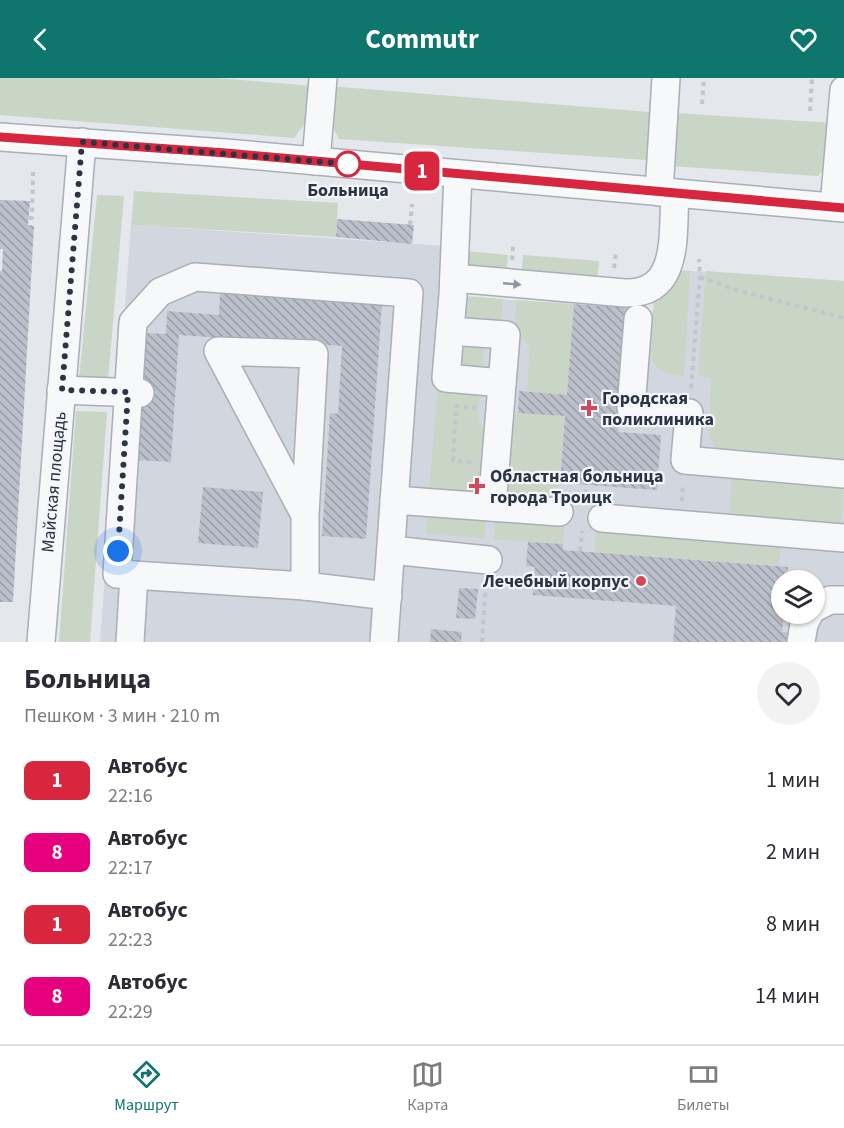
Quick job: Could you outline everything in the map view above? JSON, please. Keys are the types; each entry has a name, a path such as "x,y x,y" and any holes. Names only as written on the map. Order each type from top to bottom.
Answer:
{"street":[{"path":"316,161 323,78"},
{"path":"454,278 636,294 647,292 656,286 663,278 670,257 666,78"},
{"path":"0,137 316,161 839,207 844,90"},
{"name":"Майская площадь","path":"41,642 82,142"},
{"path":"458,174 454,278 446,378 502,382"},
{"path":"384,642 388,596 394,500 410,293 195,277 160,292 133,322 134,393 117,574 305,586 388,596"},
{"path":"638,319 631,408 689,413 685,460 844,474"},
{"path":"450,331 506,335 492,507"},
{"path":"305,514 218,351 314,354 305,514 305,586"},
{"path":"62,390 134,393"},
{"path":"394,500 560,512"},
{"path":"602,518 844,538"},
{"path":"391,550 488,560"},
{"path":"130,642 134,575"},
{"path":"825,603 830,600 844,600"},
{"path":"801,642 804,624"}],"path":[{"path":"702,104 704,78"},
{"path":"810,111 812,78"},
{"path":"29,218 32,218 33,172"},
{"path":"410,225 412,204"},
{"path":"689,413 700,277 699,259"},
{"path":"700,277 736,290 844,318"},
{"path":"496,464 453,461 456,406 500,411"},
{"path":"680,525 685,460"}],"shaded area":[{"name":"Областная больница города Троицк","path":"131,225 447,246 445,295 686,314 690,271 844,281 844,642 100,642"}],"green space":[{"path":"0,78 217,78 313,86 310,117 294,138 0,115"},
{"path":"329,86 650,112 646,160 339,139 327,116"},
{"path":"674,113 833,123 832,159 818,176 670,166"},
{"path":"134,191 338,203 336,237 131,225"},
{"path":"97,195 124,196 108,380 79,379"},
{"path":"466,251 508,255 506,275 465,272"},
{"path":"523,255 599,261 597,282 521,276"},
{"path":"672,270 690,271 684,376 664,372 651,358 654,293"},
{"path":"706,271 844,281 844,459 717,448 709,437 711,378 698,375"},
{"path":"463,296 503,299 501,325 461,322"},
{"path":"516,300 574,304 567,395 527,392 530,347 515,329"},
{"path":"461,341 484,343 483,368 459,366"},
{"path":"438,384 479,388 478,421 487,434 481,496 429,492"},
{"path":"76,411 107,412 90,642 59,642"},
{"path":"518,413 565,416 557,503 500,498 507,421"},
{"path":"732,476 844,484 840,527 729,520"},
{"path":"428,510 486,514 484,538 426,534"},
{"path":"496,516 565,521 563,544 494,539"},
{"path":"596,528 781,543 779,566 595,552"}],"building":[{"path":"0,200 30,201 28,225 34,226 13,602 0,602 0,271 2,271 3,249 0,249"},
{"path":"337,219 414,225 412,244 336,237"},
{"path":"601,288 626,290 624,308 628,309 618,432 661,435 657,490 560,483 565,416 518,413 519,391 567,395 574,304 600,306"},
{"path":"220,292 382,303 366,539 322,536 330,413 338,414 342,346 179,335 171,462 136,460 144,333 166,334 167,311 219,315"},
{"path":"203,487 263,492 258,548 198,543"},
{"name":"Лечебный корпус","path":"528,542 563,544 563,550 788,567 788,570 771,570 771,624 783,624 782,632 794,633 793,642 673,642 676,606 533,595 535,567 526,566"},
{"path":"459,588 478,589 475,619 456,618"},
{"path":"431,629 462,632 461,642 430,642"}],"bus line":[{"name":"1","path":"0,137 226,153 844,208"}],"place":[{"name":"Больница","path":"348,164"},
{"name":"Городская поликлиника","path":"589,408"},
{"name":"Областная больница города Троицк","path":"477,486"},
{"name":"Лечебный корпус","path":"641,581"}],"route":[{"path":"118,551 128,392 62,390 82,142 348,164"}]}
